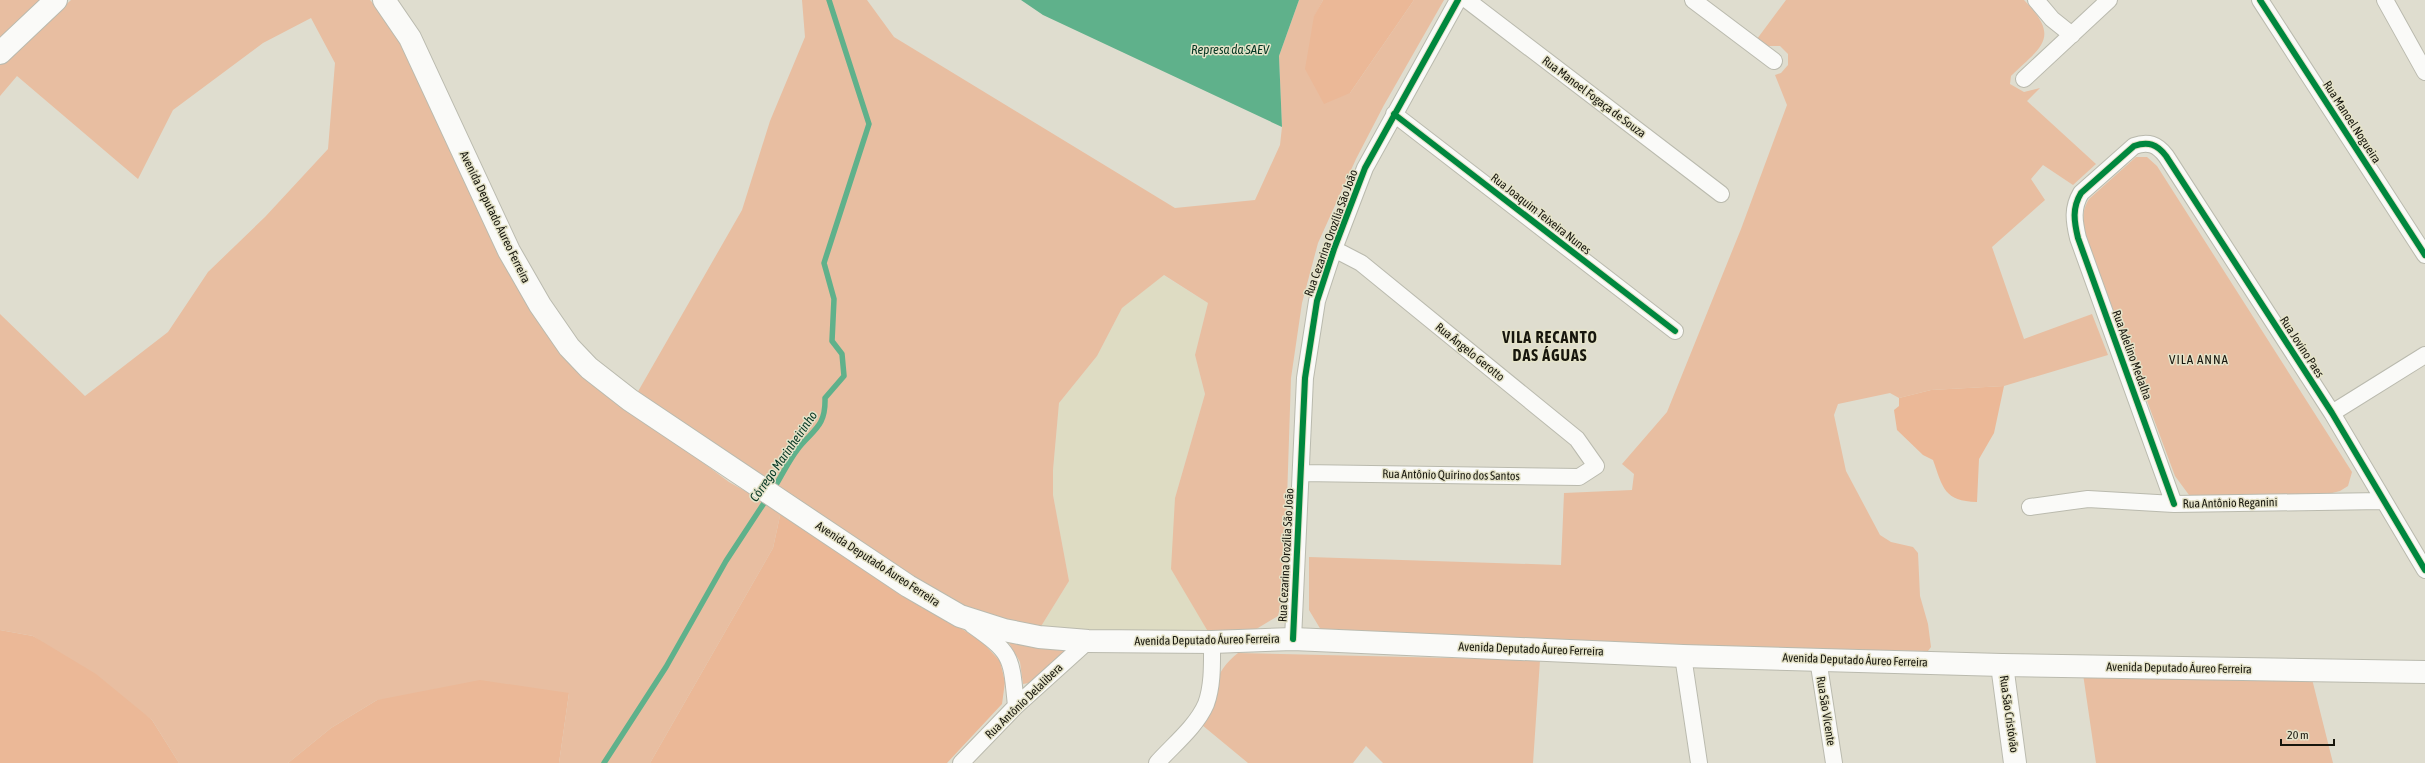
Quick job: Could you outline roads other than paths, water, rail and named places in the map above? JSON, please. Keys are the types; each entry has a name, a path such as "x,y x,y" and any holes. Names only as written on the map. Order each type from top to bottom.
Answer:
{"main road":[{"path":"0,53 56,0"},
{"name":"Avenida Deputado Áureo Ferreira","path":"384,0 410,38"},
{"name":"Avenida Deputado Áureo Ferreira","path":"399,0 410,38 509,251 540,305 570,346 589,368 606,383 908,586 960,616 1004,630 1039,638 1088,641 1212,642 1292,639 1683,656 2002,665 2425,672"},
{"name":"Rua São Cristóvão","path":"2002,665 2015,763"}],"street":[{"name":"Rua Cezarina Orozília São João","path":"1292,639 1302,473 1305,378 1317,301 1334,249 1365,168 1458,0"},
{"name":"Rua Manoel Fogaça de Souza","path":"1467,0 1721,194"},
{"path":"1693,0 1774,61"},
{"path":"2036,0 2052,19 2072,35"},
{"path":"2024,80 2109,0"},
{"name":"Rua Manoel Nogueira","path":"2260,0 2425,256"},
{"path":"2385,0 2425,72"},
{"name":"Rua Joaquim Teixeira Nunes","path":"1394,114 1675,331"},
{"name":"Rua Jovino Paes","path":"2074,212 2075,202 2081,193 2134,146 2143,143 2158,146 2166,156 2332,413 2382,501 2425,570"},
{"name":"Rua Adelino Medalha","path":"2074,212 2078,238 2174,504"},
{"name":"Rua Ângelo Gerotto","path":"1334,249 1361,263 1577,439 1596,466"},
{"path":"2332,413 2425,355"},
{"name":"Rua Antônio Quirino dos Santos","path":"1302,473 1579,477 1596,466"},
{"name":"Rua Antônio Reganini","path":"2030,507 2088,499 2174,504 2382,501"},
{"path":"960,616 1004,649 1011,664 1016,706"},
{"name":"Rua Antônio Delalibera","path":"961,763 1016,706 1088,641"},
{"path":"1156,763 1196,720 1206,703 1212,675 1212,642"},
{"path":"1683,656 1699,763"},
{"name":"Rua São Vicente","path":"1818,659 1834,763"}],"water":[{"name":"Represa da SAEV","path":"1021,0 1299,0 1279,56 1282,127 1043,15"}],"waterway":[{"name":"Córrego Marinheirinho","path":"773,490 794,455 821,422 825,408 825,398 844,376 842,354 832,341 834,299 824,263 869,124 829,0"},
{"name":"Córrego Marinheirinho","path":"604,763 666,667 726,561 768,497"}],"district":[{"name":"VILA RECANTO DAS ÁGUAS","path":"1550,346"},
{"name":"VILA ANNA","path":"2199,359"}]}
